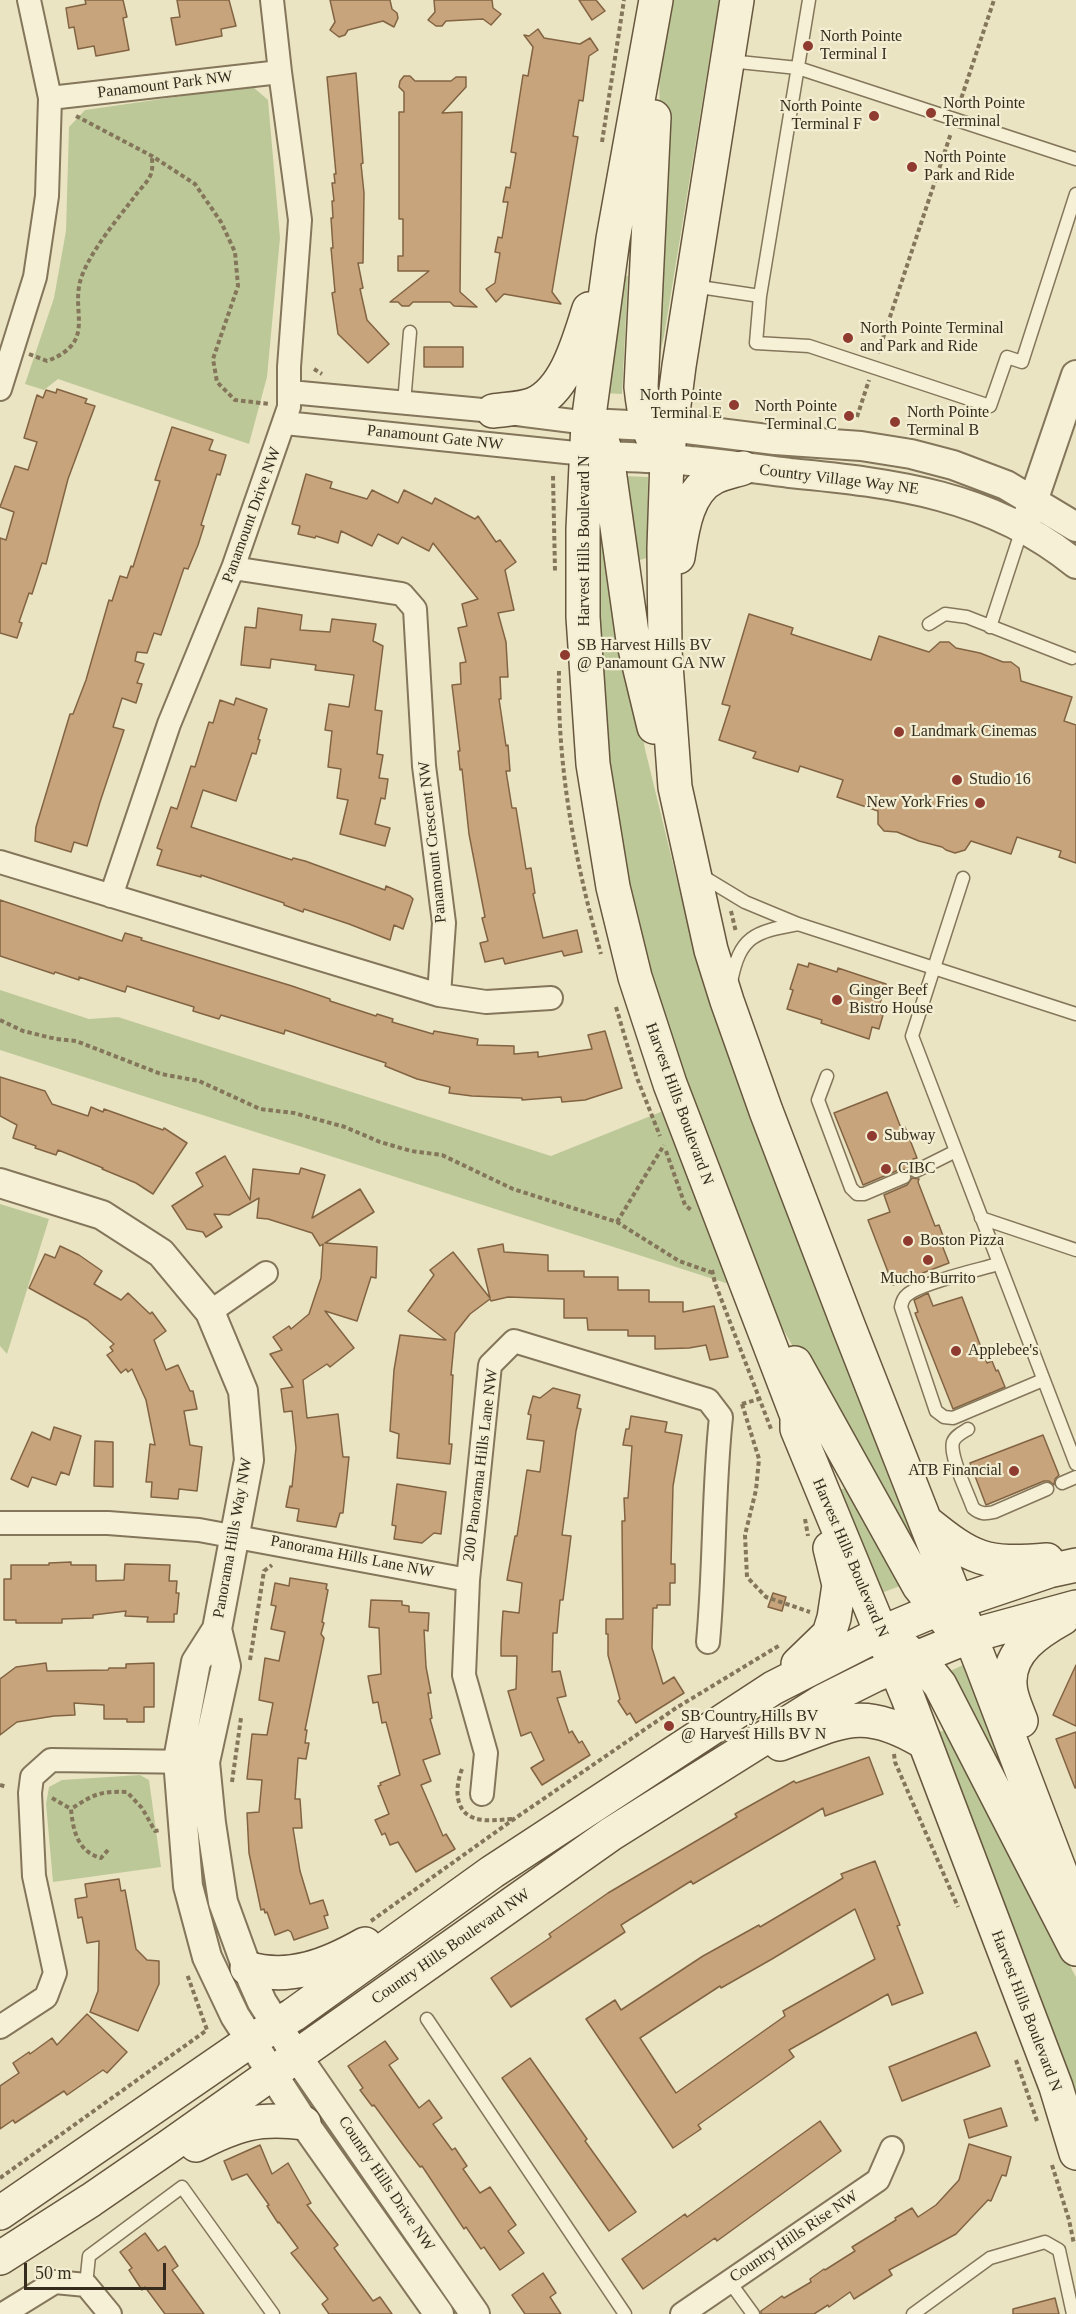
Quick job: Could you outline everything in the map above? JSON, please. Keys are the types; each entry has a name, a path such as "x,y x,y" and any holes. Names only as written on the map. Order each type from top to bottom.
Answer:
{"main road":[{"name":"Harvest Hills Boulevard N","path":"656,0 613,239 593,444 583,617 593,764 613,887 635,977 670,1084 797,1416 797,1429 881,1633"},
{"path":"675,787 665,651 664,548 667,459 655,446 692,285 737,0"},
{"path":"646,62 654,116 641,387 659,427"},
{"path":"493,411 534,404 555,387 572,359 613,239"},
{"path":"593,444 633,640 654,725 675,787 711,950 726,1001 766,1111 925,1521 947,1606 956,1630 970,1636 1073,1905"},
{"path":"665,651 681,538 692,504 705,483 715,477 743,468"},
{"path":"750,1291 797,1366 919,1586 947,1606"},
{"path":"773,1688 829,1634 839,1597 840,1585 820,1512 799,1464 797,1429"},
{"path":"925,1521 961,1549 973,1556 989,1560 1024,1562 1076,1558"},
{"path":"0,2213 264,2033 492,1872 773,1688 881,1633 947,1606 1049,1571 1076,1565"},
{"path":"1073,1905 1071,1872 1042,1790 1010,1685 1014,1662 1020,1649 1047,1627 1076,1609"},
{"name":"Country Hills Boulevard NW","path":"0,2258 91,2200 634,1819 823,1701 970,1636 1076,1609"},
{"path":"881,1633 895,1640 905,1663 940,1685 1076,1948"},
{"name":"Harvest Hills Boulevard N","path":"905,1663 908,1745 1029,2015 1056,2087 1062,2154"},
{"path":"634,1819 663,1809 770,1748 842,1722 859,1719 886,1723 908,1745"},
{"path":"247,1968 275,1974 317,1967 363,1946 450,1892 492,1872"},
{"path":"91,2200 111,2192 225,2130 259,2121 304,2123"}],"street":[{"path":"0,389 35,277 47,196 51,98 29,0"},
{"name":"Panamount Drive NW","path":"111,896 169,724 233,568 288,407 300,220 272,0"},
{"name":"Panamount Park NW","path":"51,98 280,72"},
{"path":"1022,529 1076,375"},
{"name":"Panamount Gate NW","path":"288,407 404,403 493,411 593,444"},
{"name":"Panamount Gate NW","path":"288,407 593,444"},
{"name":"Country Village Way NE","path":"593,444 659,427 775,440 861,446 911,454 953,465 1006,485 1076,527"},
{"name":"Country Village Way NE","path":"593,444 667,459 899,486 945,496 1022,529 1054,547 1076,564"},
{"name":"Panamount Crescent NW","path":"233,568 402,594 415,609 424,766 444,924 440,995"},
{"path":"0,862 440,995 486,1002 551,998"},
{"name":"Panorama Hills Way NW","path":"0,1183 102,1215 161,1253 210,1312 243,1391 249,1460 217,1629 226,1666 191,1762 188,1886 207,1957 224,1997 264,2033 284,2064"},
{"path":"210,1312 266,1273"},
{"name":"200 Panorama Hills Lane NW","path":"468,1580 490,1365 514,1341 708,1400 721,1417 717,1459 713,1588 708,1642"},
{"name":"Panorama Hills Lane NW","path":"0,1524 108,1523 199,1530 236,1535 468,1580"},
{"path":"468,1580 464,1675 486,1753 482,1794"},
{"path":"0,2027 46,1997 55,1973 34,1876 30,1793 32,1777 51,1760 191,1762"},
{"name":"Panorama Hills Way NW","path":"191,1762 211,1823 223,1902 254,1987 264,2033"},
{"name":"Country Hills Drive NW","path":"284,2064 304,2123 414,2275 439,2314"},
{"name":"Country Hills Drive NW","path":"284,2064 475,2314"},
{"name":"Country Hills Rise NW","path":"682,2314 878,2180 892,2148"},
{"path":"3,2314 55,2282 86,2284 110,2314"}],"lane":[{"path":"809,0 760,296 756,343 809,346 990,405 1007,357 1022,362 1076,194"},
{"path":"728,61 798,68 1076,159"},
{"path":"692,285 710,290 760,296"},
{"path":"404,403 410,332"},
{"path":"990,627 1022,529"},
{"path":"929,624 945,614 967,617 1072,658"},
{"path":"693,867 709,882 745,902 798,924 1076,1014"},
{"path":"963,878 912,1036 1076,1464"},
{"path":"726,1001 734,965 745,943 770,929 798,924"},
{"path":"827,1076 818,1100 851,1188 857,1194 864,1194 904,1177"},
{"path":"916,1171 956,1151"},
{"path":"981,1218 1076,1250"},
{"path":"998,1264 922,1287 908,1293 903,1299 901,1307 936,1411 944,1417 953,1418 1043,1380"},
{"path":"968,1429 960,1433 953,1441 953,1454 973,1508 977,1512 984,1514 994,1512 1047,1489"},
{"path":"1062,1483 1076,1478"},
{"path":"427,2019 625,2314"},
{"path":"86,2284 89,2256 182,2187 273,2314"},
{"path":"913,2314 990,2258 1045,2242 1059,2250 1073,2314"},
{"path":"729,2281 753,2314"}],"path":[{"path":"602,145 624,0"},
{"path":"857,417 994,0"},
{"path":"51,98 66,111 152,156 195,184 221,222 235,252 238,286 213,359 217,382 235,400 288,407"},
{"path":"13,348 47,361 63,355 75,342 80,318 78,300 82,273 104,237 151,174 152,156"},
{"path":"729,901 736,932"},
{"path":"0,1020 23,1031 76,1041 161,1074 199,1081 260,1109 294,1113 345,1127 380,1142 442,1155 513,1189 618,1222 679,1261 712,1273"},
{"path":"618,1222 664,1145"},
{"path":"742,1404 759,1459 756,1490 745,1535 747,1577 766,1597 819,1614"},
{"path":"249,1663 264,1571 277,1563"},
{"path":"369,1922 676,1708 756,1658 788,1641"},
{"path":"232,1791 232,1772 242,1707"},
{"path":"908,1745 895,1762 961,1915"},
{"path":"464,1764 456,1791 462,1809 472,1817 482,1820 514,1819"},
{"path":"0,1785 7,1787"},
{"path":"71,1809 93,1794 104,1791 127,1792 142,1808 155,1831 161,1830"},
{"path":"52,1798 71,1809"},
{"path":"71,1809 73,1825 80,1845 90,1855 101,1858 108,1850"},
{"path":"0,2178 207,2030"},
{"path":"1013,2051 1038,2124"},
{"path":"1062,2154 1069,2220 1076,2255"}],"green space":[{"path":"665,0 719,0 664,336 655,377 660,142 659,56"},
{"path":"252,86 268,100 280,238 267,377 249,444 58,379 44,390 25,384 54,298 66,231 69,127 85,110"},
{"path":"619,275 628,276 622,394 601,393"},
{"path":"625,476 648,477 647,558 636,561"},
{"path":"602,502 645,749 685,913 788,1207 916,1538 909,1544 754,1280 639,963 612,827 590,614"},
{"path":"0,990 89,1019 118,1017 551,1156 668,1109 732,1285 0,1050"},
{"path":"0,1204 49,1219 7,1354 0,1346"},
{"path":"846,1488 900,1586 876,1595 838,1490"},
{"path":"965,1664 1014,1787 1009,1790 948,1672"},
{"path":"950,1729 1076,1977 1076,2115 935,1733"},
{"path":"140,1775 149,1780 161,1867 53,1882 46,1804 49,1787 62,1780"}],"building":[{"path":"85,0 123,0 127,17 123,18 129,50 96,56 94,46 78,49 74,27 69,28 66,8 86,4"},
{"path":"177,0 229,0 236,26 221,29 222,36 176,45 171,18 180,17"},
{"path":"330,0 390,0 392,9 397,13 398,18 394,27 383,21 348,30 345,35 339,37 330,30 335,22"},
{"path":"434,0 492,0 493,8 501,14 491,25 483,19 446,21 442,26 436,26 428,20 435,12"},
{"path":"579,0 596,0 605,11 592,20"},
{"path":"538,29 544,38 580,44 590,38 598,50 589,56 583,101 579,100 573,136 578,137 552,292 561,304 504,294 496,302 486,289 495,283 500,253 495,252 498,237 502,238 508,202 503,202 506,187 510,188 516,153 511,152 523,75 528,76 533,47 524,35 529,36"},
{"path":"356,73 364,193 363,263 358,263 363,288 360,289 367,320 389,344 368,363 338,334 332,293 335,292 331,248 333,248 332,201 334,201 332,183 335,183 334,174 336,174 327,77"},
{"path":"404,76 410,76 415,81 451,81 456,77 466,77 466,87 442,113 462,112 460,292 477,307 454,306 450,302 413,302 409,306 402,306 398,302 390,302 429,271 398,271 398,256 403,256 403,219 399,219 399,112 404,112 404,92 399,87"},
{"path":"424,347 463,347 463,367 424,367"},
{"path":"57,389 87,399 85,403 95,406 68,479 46,564 42,563 32,594 29,593 19,622 22,623 17,638 0,633 0,538 6,540 14,512 0,507 15,466 28,470 37,442 24,438 37,395 43,398 46,390 56,393"},
{"path":"172,427 213,440 209,450 226,455 220,475 217,474 201,525 204,526 198,545 188,569 184,568 161,635 154,633 147,653 137,652 135,661 144,664 137,683 142,684 136,703 122,698 113,727 124,730 87,846 74,842 71,852 35,841 36,827 70,714 73,714 86,680 109,600 112,601 120,576 127,578 131,566 133,567 160,481 155,480"},
{"path":"306,474 332,482 330,488 367,499 372,490 398,503 404,490 432,504 435,498 475,519 478,516 496,542 500,540 516,562 505,570 514,610 498,613 506,642 508,677 500,677 501,699 499,699 506,746 508,745 510,771 506,771 512,808 516,808 526,869 531,868 535,893 533,894 543,938 577,930 582,952 564,956 562,951 505,964 503,958 485,962 480,943 488,941 482,918 485,917 469,834 462,769 460,770 452,685 461,684 460,663 466,662 458,628 467,626 462,604 478,599 433,543 429,551 402,537 398,544 378,534 372,546 341,531 338,543 316,536 315,538 298,534 300,526 292,524"},
{"path":"258,608 302,615 300,630 330,632 332,619 376,624 373,641 383,646 375,710 382,711 377,754 383,755 379,778 388,779 385,799 381,798 375,824 390,828 385,846 340,834 348,800 337,798 341,769 328,767 332,731 325,730 329,704 349,707 354,675 315,670 316,665 271,659 270,668 241,665 245,627 256,628"},
{"name":"Landmark Cinemas","path":"749,614 793,628 791,634 871,660 879,636 929,652 940,642 949,642 956,648 980,653 1003,662 1011,662 1019,668 1021,681 1072,697 1064,721 1076,725 1076,863 1059,857 1061,851 1017,837 1011,854 971,841 965,850 955,853 897,832 884,831 878,824 878,811 837,797 843,780 800,766 798,772 753,758 756,752 719,740 730,706 722,704"},
{"path":"236,698 267,709 256,754 252,753 236,801 203,790 191,827 292,860 293,858 305,861 385,890 386,886 410,896 413,899 403,929 394,925 390,940 304,909 303,912 284,905 284,903 201,875 201,877 157,865 162,850 157,848 171,807 177,809 191,766 195,767 209,722 213,723 220,700 234,705"},
{"path":"0,900 122,941 125,933 142,938 141,940 292,986 330,999 330,1001 393,1019 392,1022 433,1034 434,1031 478,1039 477,1045 514,1046 514,1054 538,1052 538,1057 592,1049 588,1035 605,1031 622,1088 585,1100 562,1102 561,1097 522,1100 522,1098 449,1093 450,1087 417,1079 385,1066 386,1063 285,1030 284,1034 221,1015 219,1019 193,1011 194,1007 127,986 125,992 79,977 79,980 55,972 54,974 0,956"},
{"path":"809,963 837,972 838,968 886,984 877,1013 883,1015 879,1029 872,1027 869,1039 787,1009 793,990 790,989 798,964 808,967"},
{"path":"0,1077 45,1091 52,1104 88,1116 91,1107 103,1112 104,1109 163,1130 164,1128 187,1143 153,1194 136,1183 58,1150 56,1155 13,1138 17,1125 0,1116"},
{"path":"887,1092 901,1128 905,1127 917,1158 913,1159 915,1162 908,1170 901,1169 863,1185 834,1113"},
{"path":"225,1156 250,1200 253,1169 299,1174 301,1168 325,1175 312,1218 360,1189 374,1212 325,1243 377,1247 376,1278 371,1277 357,1321 325,1311 354,1348 330,1367 327,1364 303,1380 307,1418 338,1414 343,1457 349,1457 343,1513 340,1513 336,1527 297,1521 299,1509 286,1507 290,1486 292,1487 296,1448 292,1411 284,1412 281,1389 293,1387 270,1354 282,1350 273,1337 289,1326 291,1329 309,1314 321,1278 323,1244 320,1246 312,1233 268,1219 257,1218 259,1198 229,1215 214,1214 222,1227 206,1237 203,1232 187,1229 172,1206 203,1186 196,1173"},
{"path":"912,1178 919,1179 918,1182 935,1226 939,1225 946,1244 942,1245 949,1263 920,1274 922,1278 908,1285 906,1280 893,1285 868,1220 890,1212 884,1195 907,1185"},
{"path":"503,1244 504,1252 548,1255 548,1271 584,1271 584,1277 618,1277 618,1290 649,1290 649,1302 683,1302 683,1312 714,1306 728,1357 710,1360 706,1345 655,1349 655,1336 628,1336 628,1330 588,1330 587,1318 564,1318 564,1299 508,1297 491,1301 490,1299 470,1314 455,1333 451,1375 453,1375 450,1464 397,1458 399,1434 390,1431 394,1370 400,1335 446,1340 408,1311 434,1275 430,1270 453,1252 490,1298 478,1249"},
{"path":"60,1246 79,1255 102,1271 94,1284 121,1300 128,1293 150,1314 152,1312 166,1331 154,1340 166,1370 178,1365 190,1391 193,1391 197,1409 184,1411 190,1445 202,1447 197,1491 179,1489 178,1499 151,1497 152,1482 146,1482 150,1444 155,1445 146,1400 132,1369 128,1372 126,1369 121,1373 107,1355 113,1351 110,1347 114,1344 87,1320 29,1288 45,1254 55,1258"},
{"path":"928,1293 933,1306 962,1297 987,1363 992,1361 1005,1387 953,1409 915,1313 918,1312 914,1300"},
{"path":"553,1388 580,1395 577,1408 581,1409 562,1535 571,1536 557,1633 553,1633 552,1672 560,1671 566,1696 557,1698 569,1733 572,1731 579,1743 582,1741 590,1755 542,1785 531,1768 544,1760 531,1732 521,1736 508,1691 516,1689 517,1656 501,1656 501,1643 503,1611 519,1613 522,1583 507,1580 515,1536 517,1536 527,1470 540,1472 544,1441 527,1439 531,1415 528,1414 533,1396 540,1398"},
{"path":"631,1416 667,1422 665,1432 682,1435 673,1486 671,1564 675,1564 675,1583 670,1583 670,1605 657,1605 657,1608 653,1608 652,1648 663,1684 674,1677 684,1693 636,1723 630,1713 627,1715 618,1701 620,1699 608,1655 608,1634 606,1634 606,1619 623,1619 622,1521 625,1521 624,1498 628,1498 632,1446 623,1445"},
{"path":"54,1427 81,1436 69,1475 61,1472 56,1485 32,1477 28,1487 11,1479 32,1432 50,1440"},
{"path":"1043,1435 1059,1475 1054,1485 1049,1481 1044,1481 986,1505 970,1463"},
{"path":"95,1441 113,1442 113,1487 94,1486"},
{"path":"397,1484 446,1492 441,1534 434,1533 422,1543 394,1539 396,1526 392,1525"},
{"path":"71,1562 71,1565 96,1565 96,1581 124,1580 125,1564 170,1565 169,1581 177,1581 176,1593 179,1593 174,1622 147,1622 148,1617 125,1616 126,1611 93,1615 93,1618 62,1619 62,1623 16,1623 16,1620 4,1620 4,1579 11,1579 11,1565 49,1565 49,1563"},
{"path":"290,1578 327,1584 326,1589 328,1590 321,1634 324,1638 305,1730 307,1730 305,1743 309,1743 306,1759 298,1758 295,1799 300,1799 302,1828 293,1828 300,1871 310,1904 323,1900 328,1915 324,1916 328,1928 294,1940 288,1930 275,1935 267,1912 265,1913 264,1909 261,1910 249,1853 247,1813 259,1812 262,1780 247,1779 252,1734 267,1735 273,1703 259,1700 265,1658 279,1661 285,1632 271,1629 276,1606 271,1605 275,1583 289,1586"},
{"path":"773,1593 786,1597 782,1611 768,1607"},
{"path":"371,1600 402,1601 402,1605 409,1606 409,1612 429,1613 428,1631 424,1630 426,1667 431,1693 428,1693 432,1718 430,1719 440,1754 423,1760 431,1781 421,1785 443,1836 446,1834 455,1849 416,1872 398,1842 390,1845 385,1833 382,1835 375,1820 389,1814 378,1786 400,1775 386,1722 382,1723 378,1702 373,1703 368,1676 381,1674 379,1628 369,1627"},
{"path":"46,1663 47,1671 108,1670 109,1668 126,1668 126,1664 154,1663 154,1707 144,1707 144,1722 127,1722 127,1719 104,1719 104,1705 74,1703 75,1715 17,1722 0,1735 0,1679 16,1667"},
{"path":"1076,1665 1076,1726 1053,1715"},
{"path":"1076,1732 1076,1788 1075,1788 1056,1739"},
{"path":"869,1757 883,1794 825,1816 823,1808 693,1884 691,1881 621,1925 625,1932 511,2007 491,1978 551,1937 549,1934 608,1893 737,1817 735,1814 794,1781 796,1783"},
{"path":"875,1861 923,1993 892,2005 888,1994 789,2050 794,2057 698,2125 701,2129 673,2148 586,2019 615,2000 621,2010 703,1956 759,1925 760,1927 843,1878 841,1874","holes":["855,1909 875,1959 783,2011 785,2016 676,2093 640,2038 720,1986 721,1988 772,1959"]},
{"path":"119,1879 121,1891 125,1890 136,1949 147,1960 159,1961 159,1984 138,2031 90,2012 98,1991 99,1941 87,1943 82,1917 78,1918 75,1899 87,1897 85,1884"},
{"path":"87,2014 127,2052 107,2073 103,2070 67,2095 64,2091 15,2123 13,2120 0,2129 0,2086 19,2073 13,2063 52,2038 57,2045"},
{"path":"976,2032 990,2066 902,2101 889,2067"},
{"path":"385,2041 398,2059 389,2065 419,2108 429,2100 442,2118 433,2124 452,2150 455,2148 467,2166 463,2169 480,2193 490,2187 516,2225 508,2231 524,2253 500,2270 484,2247 481,2249 466,2227 464,2229 422,2166 420,2167 374,2105 372,2106 360,2090 363,2088 348,2066"},
{"path":"530,2058 636,2212 609,2231 502,2078"},
{"path":"1001,2108 1007,2126 969,2138 964,2120"},
{"path":"820,2121 841,2151 717,2241 715,2238 643,2289 622,2259 685,2214 687,2217"},
{"path":"969,2144 1011,2157 1006,2176 1002,2175 991,2201 988,2200 956,2234 889,2270 892,2275 854,2299 850,2292 829,2307 828,2305 814,2314 761,2314 761,2311 782,2296 784,2298 811,2282 810,2279 824,2269 855,2251 852,2247 896,2220 895,2218 912,2208 918,2217 936,2205 959,2180"},
{"path":"260,2145 272,2174 288,2163 311,2203 307,2205 338,2245 334,2248 373,2301 380,2297 392,2314 329,2314 322,2304 328,2299 291,2253 298,2248 278,2223 267,2206 269,2205 247,2174 232,2180 224,2161"},
{"path":"145,2233 158,2251 165,2246 178,2266 172,2270 204,2314 165,2314 145,2287 142,2290 129,2270 132,2268 120,2252"},
{"path":"543,2273 556,2293 550,2297 561,2314 525,2314 512,2295"},
{"path":"1055,2298 1059,2314 1013,2314 1013,2309"}],"place":[{"name":"North Pointe Terminal I","path":"808,46"},
{"name":"North Pointe Terminal","path":"931,113"},
{"name":"North Pointe Terminal F","path":"874,116"},
{"name":"North Pointe Park and Ride","path":"912,167"},
{"name":"North Pointe Terminal and Park and Ride","path":"848,338"},
{"name":"North Pointe Terminal E","path":"734,405"},
{"name":"North Pointe Terminal C","path":"849,416"},
{"name":"North Pointe Terminal B","path":"895,422"},
{"name":"SB Harvest Hills BV @ Panamount GA NW","path":"565,655"},
{"name":"Landmark Cinemas","path":"899,732"},
{"name":"Studio 16","path":"957,780"},
{"name":"New York Fries","path":"980,803"},
{"name":"Ginger Beef Bistro House","path":"837,1000"},
{"name":"Subway","path":"872,1136"},
{"name":"CIBC","path":"886,1169"},
{"name":"Boston Pizza","path":"908,1241"},
{"name":"Mucho Burrito","path":"928,1260"},
{"name":"Applebee's","path":"956,1351"},
{"name":"ATB Financial","path":"1014,1471"},
{"name":"SB Country Hills BV @ Harvest Hills BV N","path":"669,1726"}]}
